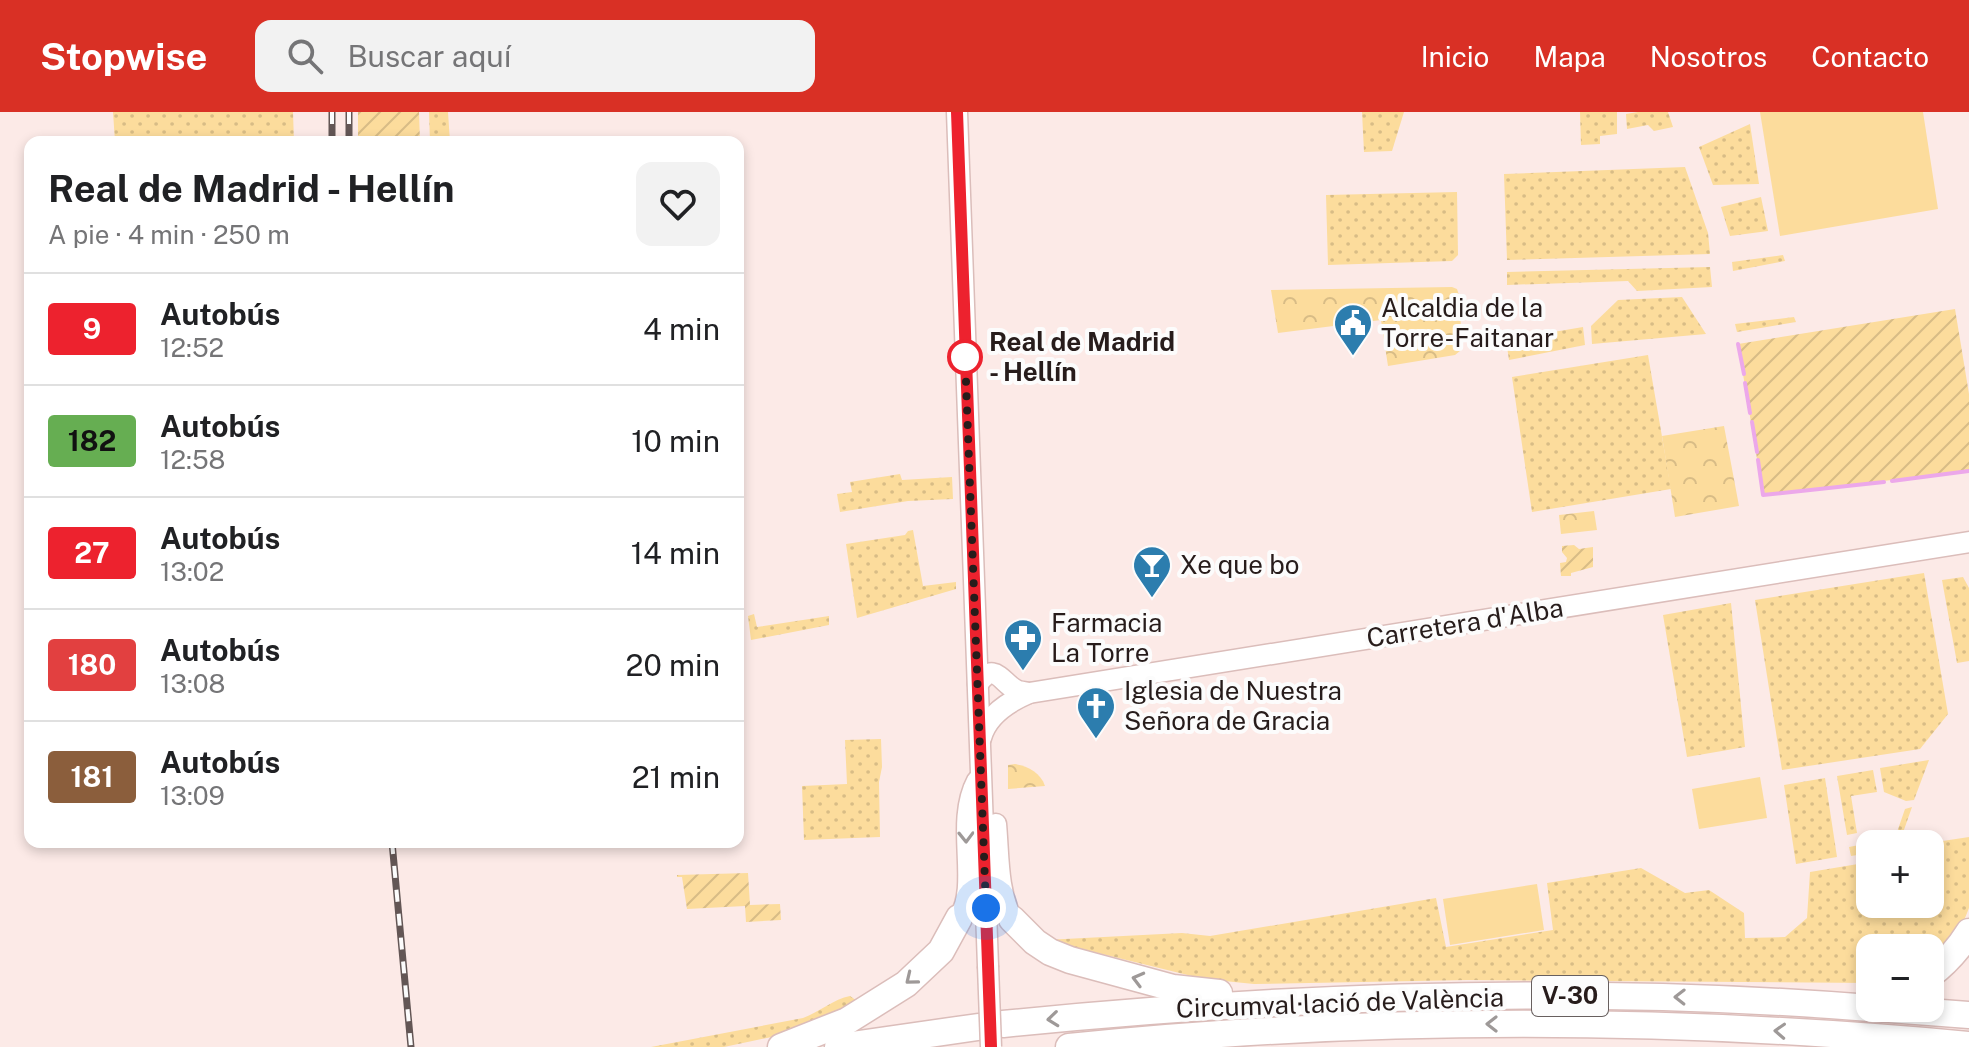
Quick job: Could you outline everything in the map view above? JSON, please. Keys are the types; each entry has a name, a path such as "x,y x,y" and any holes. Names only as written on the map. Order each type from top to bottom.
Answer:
{"highway":[{"path":"781,1047 847,1021 906,984 941,951 959,918"},
{"path":"1012,919 1035,942 1070,960 1173,988 1228,993 1270,1002"},
{"path":"1944,964 1959,949 1969,932"},
{"path":"1792,1001 1830,992 1856,993"},
{"name":"Circumval·lació de València","path":"838,1047 1270,1002 1438,995 1680,997 1856,1007"},
{"path":"1944,1013 1969,1015"},
{"name":"Circumval·lació de València","path":"1069,1047 1324,1028 1556,1024 1791,1031 1969,1045"}],"street":[{"path":"957,112 991,1033"},
{"name":"Carretera d'Alba","path":"981,738 988,720 1029,693 1969,542"},
{"path":"977,654 981,663 1016,690 1029,693"},
{"path":"978,684 986,676 995,674 1005,680 1011,698 1004,708"},
{"path":"959,918 968,890 966,823 971,792 981,762"},
{"path":"981,762 997,824 1001,888 1012,919"}],"green space":[{"path":"113,112 293,112 294,136 115,136"},
{"path":"358,112 419,112 420,136 358,136"},
{"path":"429,112 448,112 450,136 430,136"},
{"path":"1362,112 1404,112 1392,151 1364,152"},
{"path":"1580,112 1617,112 1617,134 1600,136 1600,144 1581,145"},
{"path":"1668,112 1673,127 1654,131 1648,125 1627,129 1626,114"},
{"path":"1760,112 1923,112 1938,209 1780,236"},
{"path":"1750,124 1759,184 1713,185 1699,147"},
{"path":"1685,167 1708,233 1710,254 1507,260 1504,174"},
{"path":"1457,192 1458,255 1452,261 1328,265 1326,195"},
{"path":"1761,197 1768,231 1730,236 1721,207"},
{"path":"1783,255 1785,261 1733,271 1732,262"},
{"path":"1710,267 1712,287 1637,291 1628,281 1507,285 1507,272"},
{"path":"1457,289 1459,295 1460,351 1455,355 1388,366 1381,320 1278,333 1271,290"},
{"path":"1682,297 1706,334 1592,344 1591,326 1618,300"},
{"path":"1955,309 1969,394 1969,471 1763,495 1738,344"},
{"path":"1794,317 1796,322 1737,332 1735,324"},
{"path":"1583,327 1585,345 1509,360 1506,340"},
{"path":"1648,355 1671,489 1532,512 1512,377"},
{"path":"1724,426 1739,506 1675,517 1662,436"},
{"path":"900,474 902,480 952,477 953,499 908,501 840,512 837,494 852,492 850,482"},
{"path":"1594,511 1597,530 1561,534 1559,515"},
{"path":"913,530 923,586 956,582 956,589 857,618 846,544 905,535"},
{"path":"1574,545 1579,549 1593,547 1593,567 1571,573 1571,576 1561,576 1560,563 1566,562 1567,558 1562,546"},
{"path":"1924,573 1948,714 1920,749 1782,770 1755,600"},
{"path":"1963,577 1969,588 1969,661 1957,663 1942,580"},
{"path":"1731,603 1745,747 1687,757 1663,615"},
{"path":"754,614 757,627 829,616 829,625 751,640 748,616"},
{"path":"881,739 880,837 804,840 802,786 847,784 845,740"},
{"path":"1929,760 1914,800 1906,801 1884,792 1880,768"},
{"path":"1015,764 1033,771 1045,786 1008,789 1008,765"},
{"path":"1873,770 1877,792 1851,796 1856,833 1847,835 1837,776"},
{"path":"1760,777 1767,818 1699,829 1692,789"},
{"path":"1825,778 1837,857 1796,864 1784,785"},
{"path":"1912,807 1904,830 1898,830 1905,809"},
{"path":"1969,837 1969,908 1961,928 1944,947 1944,934 1856,934 1856,983 1467,980 1254,984 1204,979 1045,940 1182,933 1210,936 1436,898 1446,947 1553,930 1547,883 1641,868 1685,893 1709,890 1744,913 1745,938 1785,937 1807,918 1810,872 1856,864 1856,918 1944,918 1944,841"},
{"path":"1856,846 1856,855 1851,856 1849,847"},
{"path":"748,873 750,905 780,904 781,920 746,922 745,906 687,909 682,877 677,877 677,875"},
{"path":"1537,884 1544,930 1450,945 1443,899"},
{"path":"850,996 857,1001 855,1004 786,1034 724,1047 651,1047 803,1018"}],"waterway":[{"path":"1738,344 1744,374"},
{"path":"1745,383 1750,413"},
{"path":"1752,422 1757,452"},
{"path":"1758,460 1763,495 1884,482"},
{"path":"1892,481 1969,471"}],"railway":[{"path":"332,112 332,136"},
{"path":"349,112 349,136"},
{"path":"393,848 411,1047"}],"bus line":[{"name":"9","path":"957,112 991,1047"}],"place":[{"name":"Real de Madrid - Hellín","path":"965,357"},
{"name":"Alcaldia de la Torre-Faitanar","path":"1353,357"},
{"name":"Xe que bo","path":"1152,599"},
{"name":"Farmacia La Torre","path":"1023,672"},
{"name":"Iglesia de Nuestra Señora de Gracia","path":"1096,740"}],"route":[{"path":"965,357 986,908"}]}
